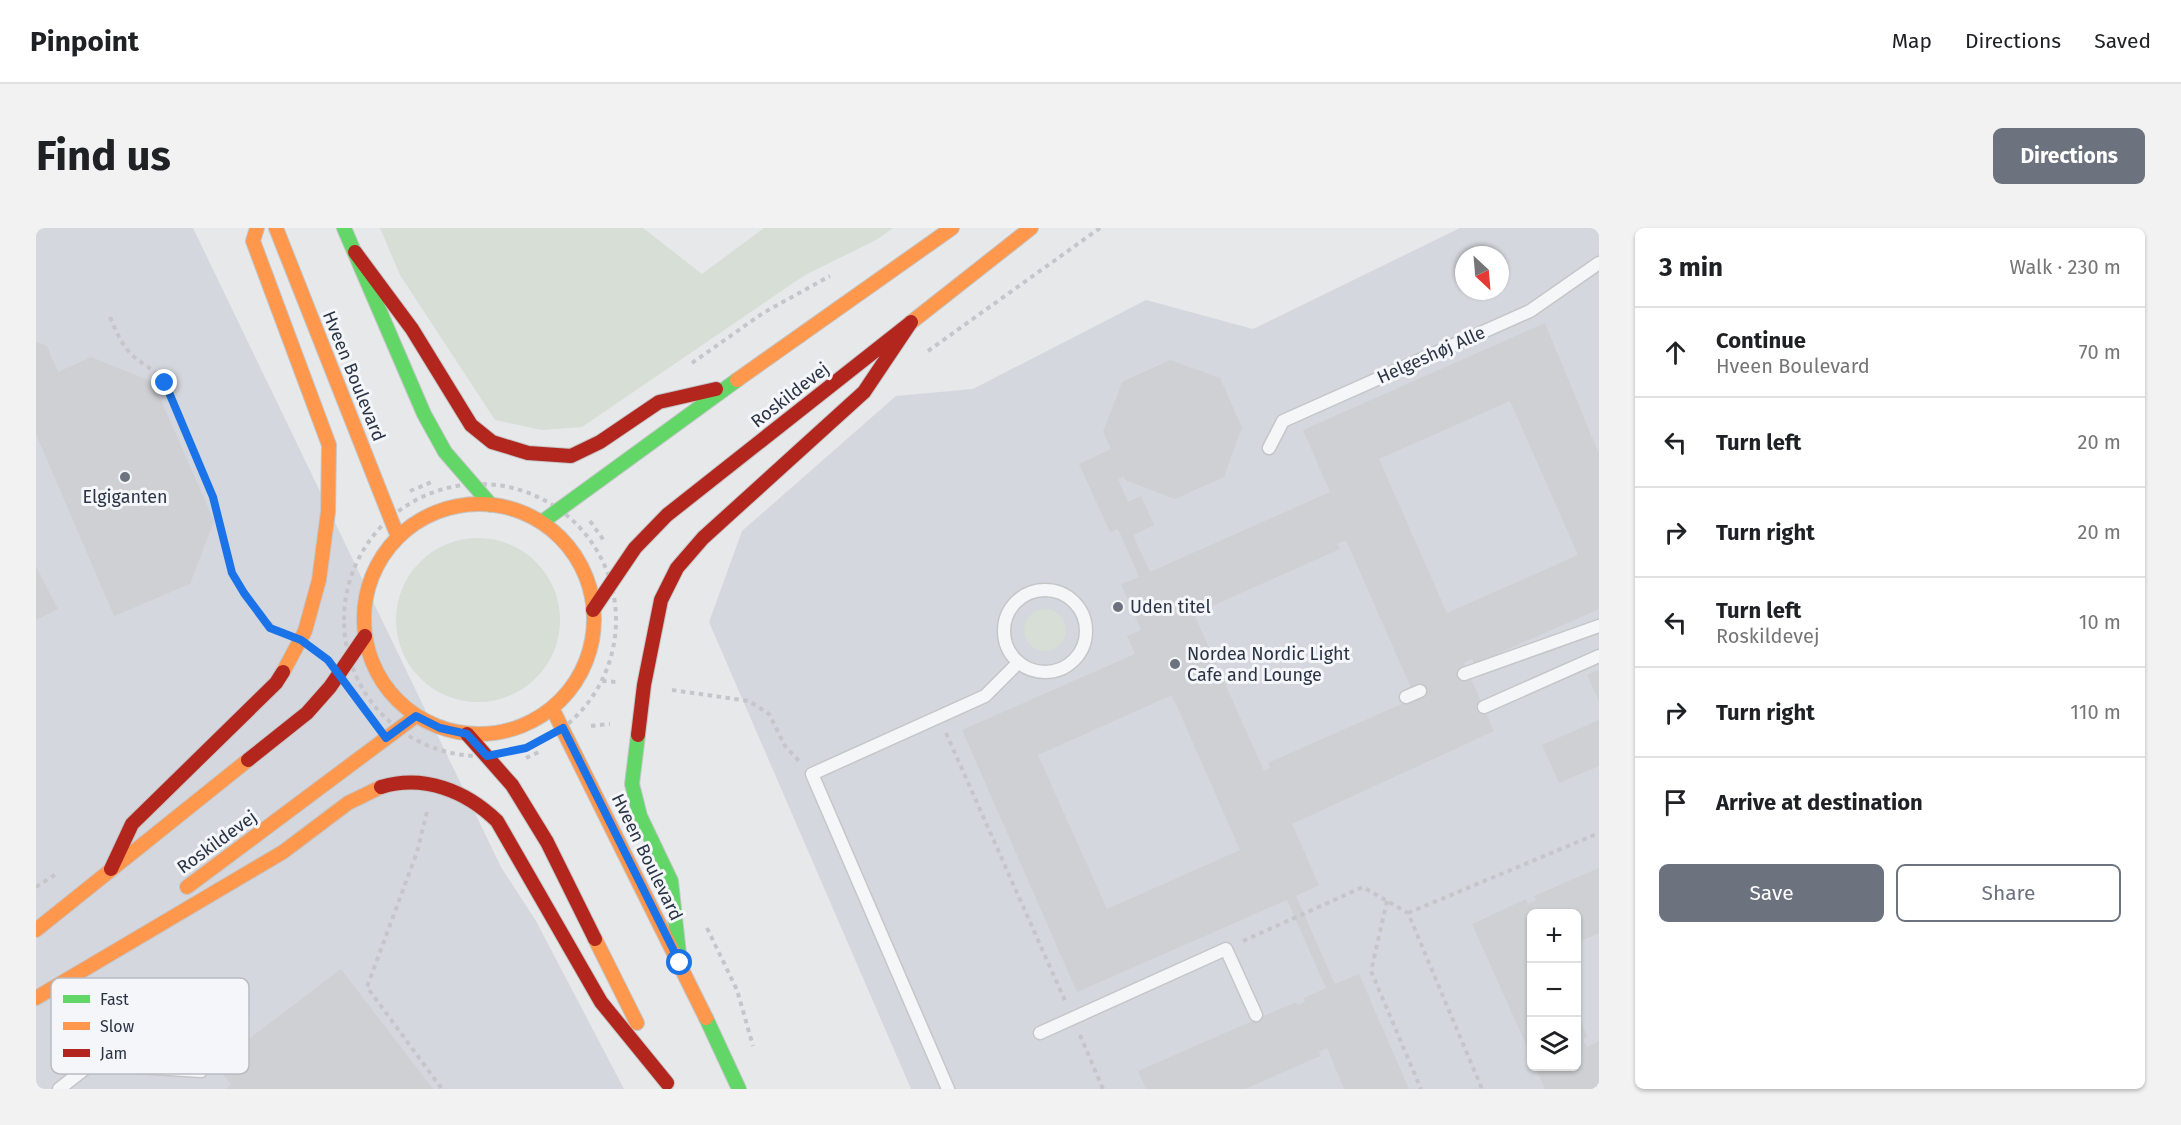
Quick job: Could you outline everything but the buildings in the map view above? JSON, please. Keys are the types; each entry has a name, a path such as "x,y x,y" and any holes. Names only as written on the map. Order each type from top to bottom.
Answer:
{"main road":[{"path":"111,869 132,824 276,683 301,640 308,623 322,553 331,470 329,445 253,242 256,228"},
{"name":"Hveen Boulevard","path":"276,228 398,537"},
{"path":"344,228 423,414 445,452 491,505"},
{"path":"543,522 727,387 952,228"},
{"name":"Roskildevej","path":"593,610 635,548 667,515 1031,228"},
{"path":"355,252 412,329 471,425 492,442 528,453 571,456 600,442 659,402 727,387"},
{"path":"680,963 671,881 640,816 632,784 644,685 661,600 677,568 703,538 864,392 911,322"},
{"path":"491,505 521,512 543,522 566,544 580,564 589,586 594,628 585,664 571,688 552,708 512,729 490,734 467,734 440,728 416,716 397,700 382,682 371,660 365,636 364,609 369,583 381,558 398,537 426,517 458,506 491,505"},
{"path":"36,930 307,713 340,673 365,636"},
{"name":"Hveen Boulevard","path":"552,708 680,963 739,1089"},
{"name":"Roskildevej","path":"171,898 416,716"},
{"path":"467,734 512,785 547,842 669,1086"},
{"path":"67,978 285,850 371,789 409,782 434,785 471,798 497,820 602,1002 669,1086"},
{"path":"60,978 142,918"},
{"path":"36,996 51,985"},
{"path":"36,996 51,987"}],"lane":[{"name":"Helgeshøj Alle","path":"1269,448 1284,420 1530,311 1599,263"},
{"path":"1041,590 1054,591 1066,596 1076,604 1085,622 1085,642 1079,655 1070,665 1057,671 1043,673 1030,670 1018,663 1009,653 1004,640 1003,626 1016,602 1027,594 1041,590"},
{"path":"1464,674 1599,626"},
{"path":"1484,707 1599,656"},
{"path":"948,1089 812,774 985,696 1018,663"},
{"path":"1406,697 1420,691"},
{"path":"1040,1033 1226,949 1256,1015"},
{"path":"59,1089 79,1074"}],"path":[{"path":"682,370 763,313 836,273"},
{"path":"110,317 121,342 134,356 157,372 165,383 213,497 232,573 270,628 301,640"},
{"path":"385,502 460,469"},
{"path":"398,729 368,698 349,659 344,633 344,607 349,582 368,543 391,516 428,493 472,483 504,485 539,496"},
{"path":"574,500 622,566"},
{"path":"561,509 586,533 602,556 612,582"},
{"path":"340,673 386,738"},
{"path":"425,745 463,755 487,756 526,748 563,728 577,716 602,681"},
{"path":"668,689 749,701 769,714 785,746 812,774"},
{"path":"938,716 1103,1089"},
{"path":"440,750 434,785 417,852 367,987 442,1089"},
{"path":"1408,914 1599,833"},
{"path":"1226,949 1363,887 1408,914 1482,1089"},
{"path":"1387,901 1371,971 1421,1089"}],"shaded area":[{"path":"36,228 193,228 501,867 536,921 624,1089 36,1089"},
{"path":"380,228 643,228 702,274 764,228 893,228 876,240 805,275 582,427 542,430 495,420 400,275"},
{"path":"1460,228 1599,228 1599,1089 911,1089 709,622 742,531 896,396 973,389 1146,300 1253,329"},
{"path":"478,538 509,544 536,562 554,589 560,620 554,651 536,678 509,696 478,702 447,696 420,678 402,651 396,620 402,589 420,562 447,544"},
{"path":"1045,609 1053,610 1060,615 1065,622 1065,638 1060,645 1053,650 1045,651 1037,650 1030,645 1025,638 1024,630 1025,622 1030,615 1037,610"}],"traffic: fast":[{"path":"344,228 424,414 445,452 491,505"},
{"path":"542,522 737,380"},
{"path":"638,735 632,784 640,816 671,881 680,963"},
{"path":"706,1018 739,1089"}],"traffic: slow":[{"path":"257,228 253,241 329,445 328,512 319,580 305,631 283,672"},
{"path":"276,228 398,537"},
{"path":"737,380 952,228"},
{"path":"909,324 1031,228"},
{"path":"479,504 501,506 523,513 552,530 568,546 589,586 594,619 592,641 585,663 568,692 552,708 512,729 479,734 457,732 435,725 406,708 390,692 369,652 364,619 366,597 373,575 390,546 406,530 446,509 479,504"},
{"path":"552,708 706,1018"},
{"path":"187,887 416,716"},
{"path":"36,930 248,760"},
{"path":"70,978 283,852 348,803 381,787"},
{"path":"595,939 637,1023"},
{"path":"36,998 51,989"}],"traffic: jam":[{"path":"355,252 412,329 471,425 492,442 528,453 571,456 600,442 659,402 716,389"},
{"path":"638,735 644,685 661,600 677,568 703,538 864,392 911,322"},
{"path":"593,610 635,548 667,515 909,324"},
{"path":"248,760 307,713 330,687 365,636"},
{"path":"111,869 132,824 276,683 283,672"},
{"path":"467,734 512,785 547,842 595,939"},
{"path":"381,787 397,783 413,783 444,788 472,801 497,821 601,1002 667,1083"}],"place":[{"name":"Elgiganten","path":"125,477"},
{"name":"Uden titel","path":"1118,607"},
{"name":"Nordea Nordic Light Cafe and Lounge","path":"1175,664"}],"route":[{"path":"165,383 213,497 232,573 270,628 301,640 328,660 340,673 386,738 416,716 440,728 467,734 487,756 526,748 563,728 680,963"}]}
